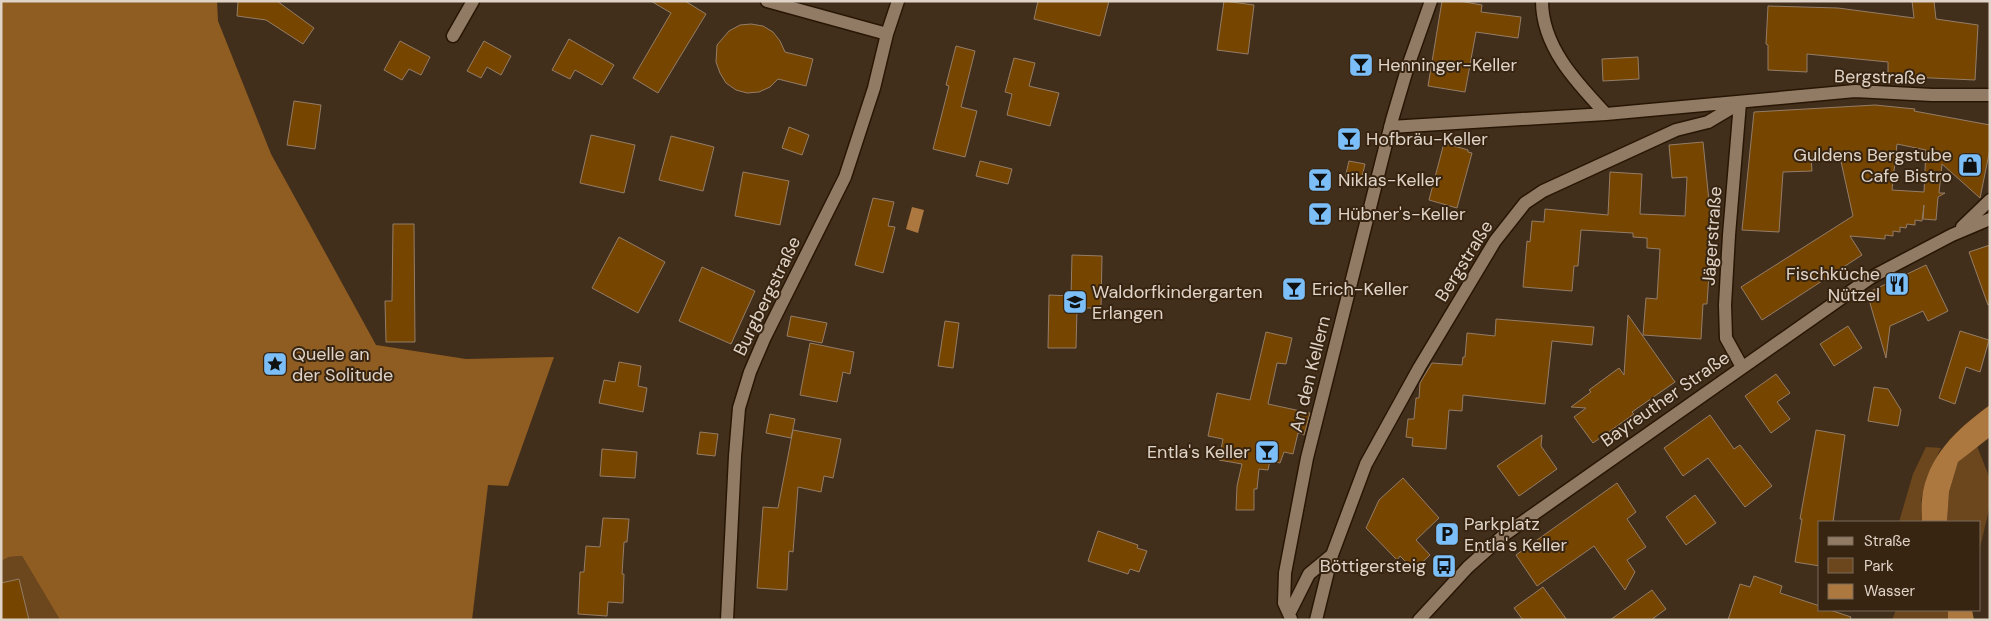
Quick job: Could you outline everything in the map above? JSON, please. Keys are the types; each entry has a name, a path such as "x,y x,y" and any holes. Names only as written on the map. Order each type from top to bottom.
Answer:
{"street":[{"path":"453,36 473,1"},
{"path":"767,1 887,34"},
{"name":"Burgbergstraße","path":"727,620 734,456 740,408 750,372 765,337 845,177 874,88 887,34 898,1"},
{"name":"An den Kellern","path":"1290,617 1284,603 1285,572 1307,458 1390,128 1408,66 1431,1"},
{"path":"1542,1 1547,32 1558,52 1573,78 1606,114"},
{"name":"Bergstraße","path":"1390,128 1606,114 1855,91 1932,95 1990,94"},
{"name":"Bergstraße","path":"1332,555 1366,464 1413,378 1494,241 1525,204 1543,191 1676,130 1708,122 1740,103"},
{"name":"Jägerstraße","path":"1740,103 1729,234 1726,338 1742,367"},
{"name":"Bayreuther Straße","path":"1952,235 1990,200"},
{"name":"Bayreuther Straße","path":"1419,620 1468,567 1504,535 1742,367 1870,278 1952,235 1990,219"},
{"path":"1290,617 1309,574 1332,555"},
{"path":"1316,620 1332,555"}],"green space":[{"path":"1977,446 1990,479 1990,505 1981,544 1981,521 1947,521 1949,492 1958,462"},
{"path":"1926,447 1941,448 1927,477 1921,500 1922,521 1899,521 1913,474"},
{"path":"22,556 60,620 1,620 1,561 9,557"},
{"path":"1896,611 1948,611 1948,620 1892,620"}],"shaded area":[{"path":"1,1 217,1 218,21 271,154 376,345 466,359 554,357 508,486 488,485 472,620 60,620 22,556 9,557 1,561"}],"water":[{"path":"912,207 924,210 918,233 906,229"},
{"path":"1990,405 1990,437 1958,462 1949,492 1947,521 1922,521 1922,502 1930,470 1945,445 1966,424"},
{"path":"1948,611 1972,611 1974,620 1948,620"}],"building":[{"path":"238,1 277,1 314,28 303,44 266,20 237,16"},
{"path":"651,1 685,1 706,14 658,93 633,78 671,13"},
{"path":"1038,1 1109,1 1100,36 1034,19"},
{"path":"1224,1 1254,5 1248,54 1217,50"},
{"path":"1442,1 1459,1 1482,5 1481,12 1521,17 1518,38 1476,32 1465,92 1428,86"},
{"path":"1912,1 1934,1 1936,19 1978,25 1975,80 1888,76 1888,62 1807,54 1807,72 1768,70 1768,45 1766,44 1768,6 1838,8 1914,18"},
{"path":"740,25 763,26 773,32 785,52 813,59 806,86 778,79 770,87 759,92 747,93 736,90 726,83 716,62 717,45 729,31"},
{"path":"569,39 614,65 602,85 575,70 570,79 552,70"},
{"path":"400,41 430,57 421,75 409,69 402,80 384,70"},
{"path":"484,41 511,56 501,75 487,67 481,78 467,71"},
{"path":"956,46 975,51 961,107 977,111 965,157 933,149 949,86 946,85"},
{"path":"1638,57 1639,79 1603,81 1602,59"},
{"path":"1014,58 1035,63 1029,86 1059,93 1050,126 1007,115 1012,94 1005,92"},
{"path":"294,101 321,105 315,149 287,145"},
{"path":"1875,105 1915,109 1914,111 1990,125 1990,149 1980,198 1942,164 1939,193 1945,193 1938,197 1936,220 1923,219 1924,205 1922,221 1915,220 1915,225 1907,224 1906,228 1900,227 1900,232 1893,231 1893,236 1885,235 1885,239 1850,236 1862,255 1762,320 1741,287 1853,216 1840,157 1811,157 1812,171 1783,172 1779,232 1742,230 1754,112","holes":["1897,144 1926,150 1924,192 1892,190"]},
{"path":"789,127 809,135 802,155 782,148"},
{"path":"591,135 635,145 624,193 580,183"},
{"path":"671,136 714,147 703,191 659,180"},
{"path":"1703,142 1709,201 1714,201 1707,304 1703,304 1701,339 1643,335 1646,298 1657,299 1660,249 1647,248 1647,238 1633,237 1633,233 1581,230 1578,266 1574,266 1572,291 1523,287 1527,241 1530,242 1532,221 1544,222 1545,209 1608,215 1610,172 1642,174 1640,214 1685,216 1687,177 1672,178 1669,145"},
{"path":"1444,143 1472,153 1457,208 1429,200"},
{"path":"980,161 1012,169 1008,184 976,176"},
{"path":"1349,161 1365,164 1361,181 1345,178"},
{"path":"743,172 789,181 780,225 735,216"},
{"path":"873,198 894,202 888,226 895,227 883,273 855,265"},
{"path":"393,224 414,224 415,342 386,342 385,301 392,301"},
{"path":"619,237 665,262 638,313 592,288"},
{"path":"1990,245 1990,305 1988,305 1969,252"},
{"name":"Waldorfkindergarten Erlangen","path":"1072,255 1102,256 1101,308 1077,308 1076,348 1048,348 1049,295 1071,296"},
{"path":"1926,265 1948,311 1928,321 1923,311 1890,326 1886,358 1867,293"},
{"path":"702,267 755,291 731,344 679,321"},
{"path":"1628,315 1675,382 1632,412 1634,414 1593,443 1574,417 1586,408 1571,407 1591,392 1589,390 1619,368 1624,375"},
{"path":"791,316 827,323 822,343 787,336"},
{"path":"1496,319 1594,327 1592,345 1552,341 1545,404 1463,395 1462,411 1449,410 1446,449 1412,446 1413,438 1406,437 1408,419 1414,419 1420,383 1432,363 1462,365 1463,357 1465,357 1467,333 1495,336"},
{"path":"945,321 959,323 953,368 938,366"},
{"path":"1848,326 1862,348 1834,366 1820,344"},
{"path":"1960,331 1989,340 1980,372 1966,367 1955,404 1939,398"},
{"path":"1266,332 1292,338 1286,364 1277,363 1268,404 1310,413 1304,435 1298,433 1293,454 1284,452 1280,463 1270,460 1268,470 1259,469 1257,489 1254,489 1254,510 1236,510 1237,486 1242,464 1219,460 1223,439 1208,436 1217,393 1250,400"},
{"path":"810,343 854,352 850,374 843,372 837,402 800,395"},
{"path":"619,362 641,366 638,386 647,388 643,412 599,403 604,380 615,382"},
{"path":"1776,374 1790,393 1777,402 1790,419 1771,433 1745,396"},
{"path":"1874,387 1888,389 1901,410 1898,426 1868,421"},
{"path":"770,414 795,419 791,438 766,433"},
{"path":"1710,415 1734,449 1740,445 1772,486 1745,507 1708,458 1683,476 1664,448"},
{"path":"793,430 841,439 833,478 824,476 821,492 798,487 793,552 789,551 787,590 757,588 763,507 778,508"},
{"path":"1816,430 1845,435 1833,521 1818,521 1818,566 1795,562 1802,519 1800,519"},
{"path":"700,432 718,434 715,456 697,454"},
{"path":"1542,435 1541,446 1557,469 1519,496 1497,466"},
{"path":"602,449 637,452 635,478 600,476"},
{"path":"1403,478 1439,518 1416,540 1430,555 1414,570 1400,556 1397,560 1366,528 1379,500"},
{"path":"1617,483 1636,512 1627,519 1646,547 1627,560 1635,572 1625,590 1594,546 1537,586 1516,555"},
{"path":"1695,495 1716,523 1686,545 1666,517"},
{"path":"603,518 629,519 627,542 624,542 623,603 608,602 607,616 578,614 580,572 584,572 586,546 600,547"},
{"path":"1098,531 1138,545 1137,548 1147,551 1139,572 1130,569 1128,574 1088,561"},
{"path":"1754,576 1782,586 1780,593 1818,605 1818,611 1833,611 1851,617 1850,620 1728,620 1740,584 1750,587"},
{"path":"19,579 29,620 1,620 1,583"},
{"path":"1543,587 1567,620 1523,620 1514,608"},
{"path":"1652,590 1666,609 1651,620 1610,620"}],"place":[{"name":"Henninger-Keller","path":"1361,65"},
{"name":"Hofbräu-Keller","path":"1349,139"},
{"name":"Guldens Bergstube Cafe Bistro","path":"1970,165"},
{"name":"Niklas-Keller","path":"1320,180"},
{"name":"Hübner's-Keller","path":"1320,214"},
{"name":"Fischküche Nützel","path":"1897,284"},
{"name":"Erich-Keller","path":"1294,289"},
{"name":"Waldorfkindergarten Erlangen","path":"1075,302"},
{"name":"Quelle an der Solitude","path":"275,364"},
{"name":"Entla's Keller","path":"1267,452"},
{"name":"Parkplatz Entla's Keller","path":"1447,534"},
{"name":"Böttigersteig","path":"1444,566"}]}
